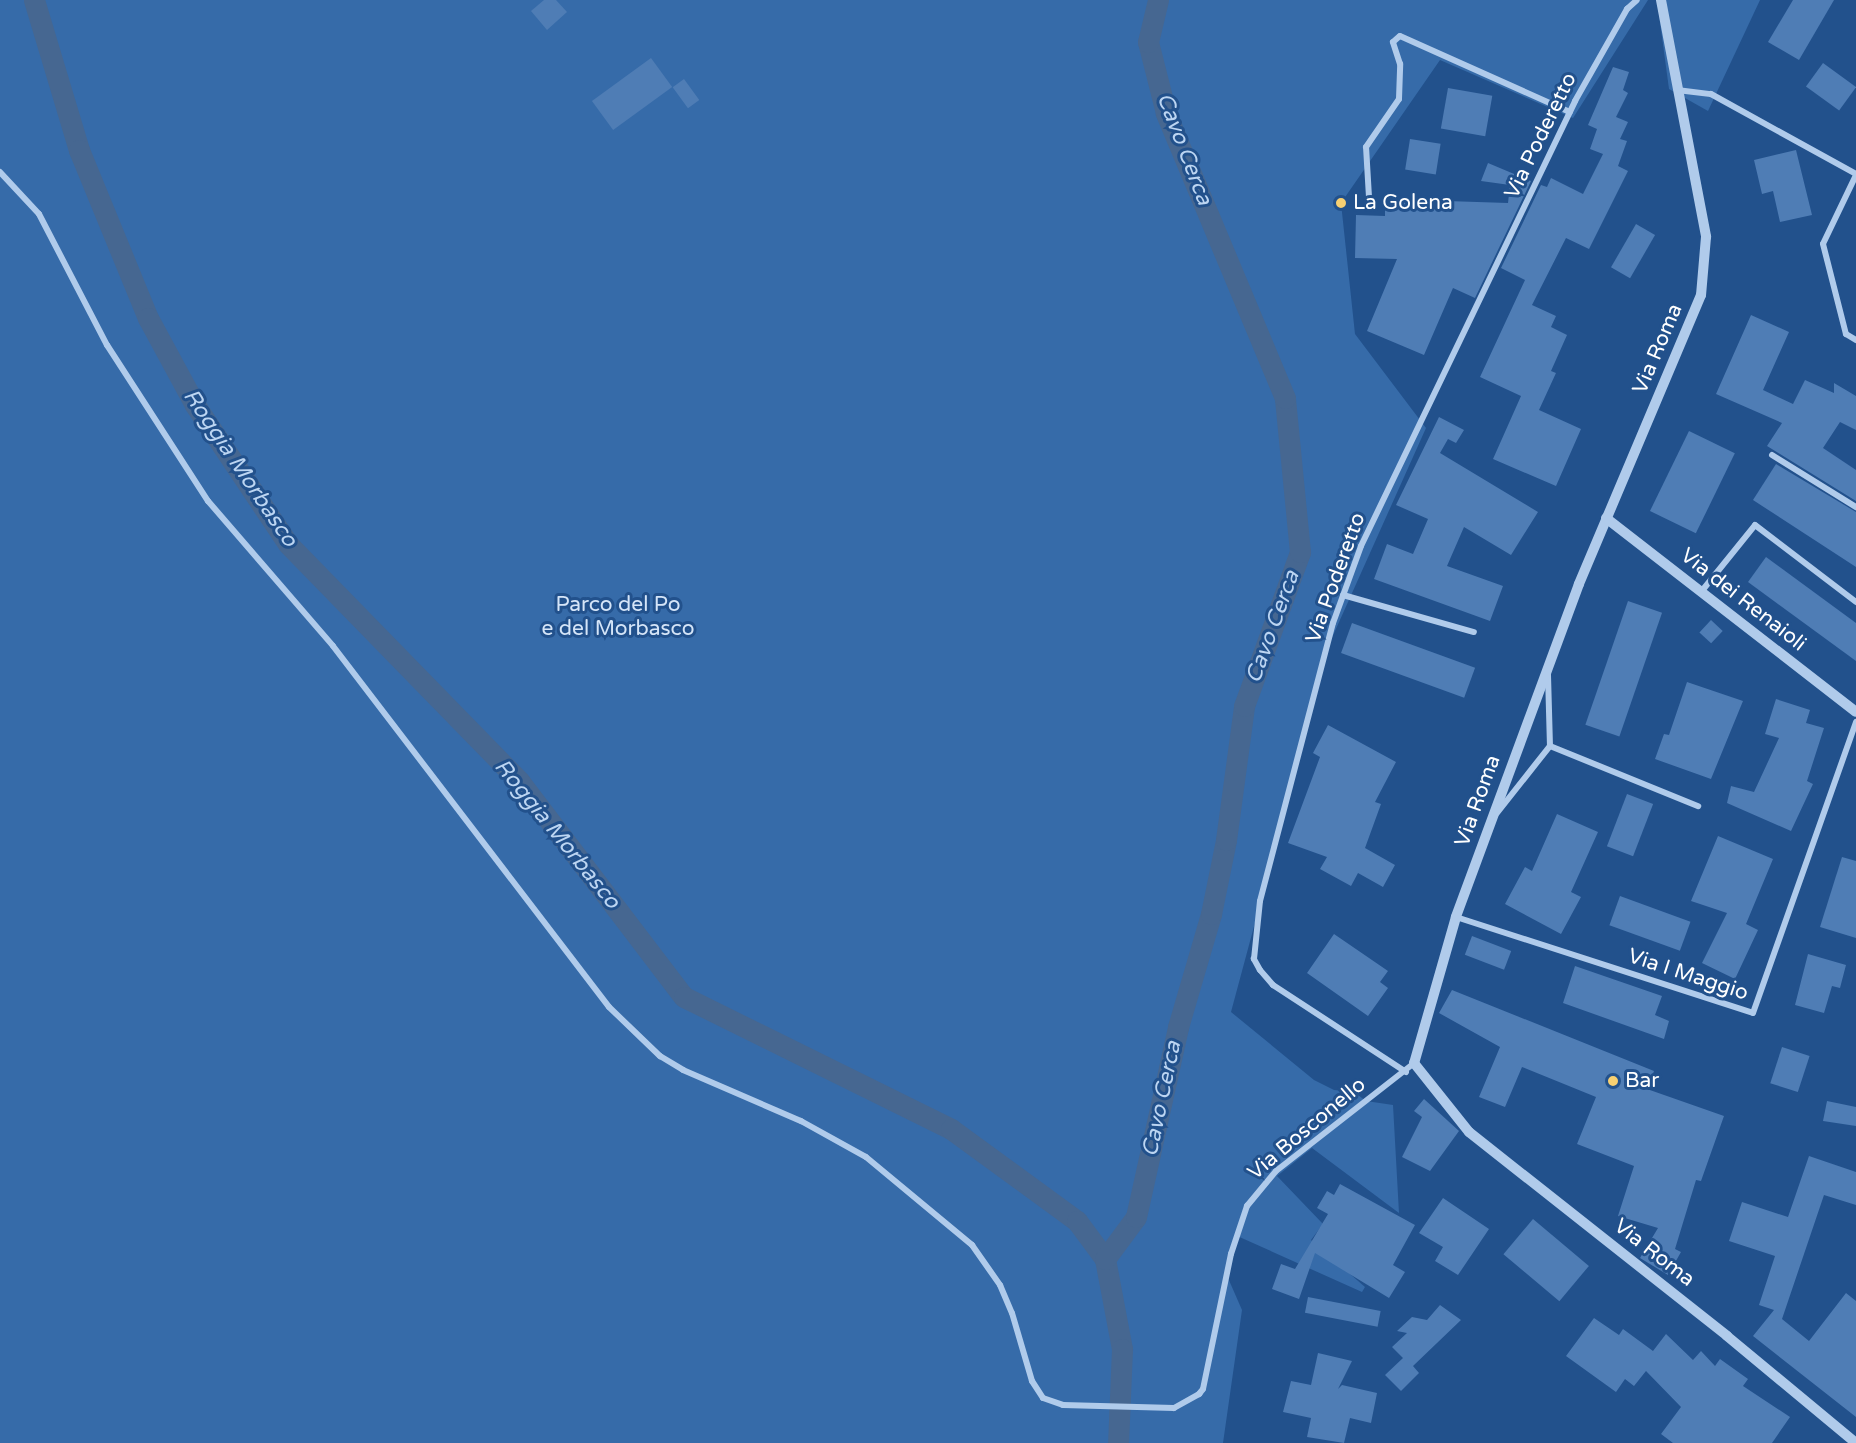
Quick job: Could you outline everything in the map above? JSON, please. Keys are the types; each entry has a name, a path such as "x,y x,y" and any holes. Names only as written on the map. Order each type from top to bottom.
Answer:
{"street":[{"name":"Via Poderetto","path":"1406,1072 1273,985 1254,959 1260,901 1343,595 1361,546 1570,112 1627,9 1637,0"},
{"name":"Via Roma","path":"1661,0 1676,90 1706,237 1705,274 1694,318 1606,518 1456,917 1414,1063 1469,1132 1727,1335 1856,1443"},
{"path":"1369,197 1366,147 1399,99 1400,63 1393,42 1400,36 1570,112"},
{"path":"1676,90 1711,94 1856,174 1823,244 1846,334 1856,340"},
{"name":"Via Bosconello","path":"0,172 39,214 107,345 208,501 333,646 609,1007 660,1056 683,1070 834,1137 866,1157 972,1245 989,1266 1012,1312 1032,1381 1043,1398 1063,1405 1174,1408 1188,1402 1203,1389 1231,1254 1247,1206 1276,1171 1406,1072 1414,1063"},
{"path":"1772,455 1856,507"},
{"name":"Via dei Renaioli","path":"1606,518 1856,712"},
{"path":"1701,592 1755,525 1856,602"},
{"path":"1343,595 1474,632"},
{"path":"1492,820 1550,746 1548,669"},
{"name":"Via I Maggio","path":"1456,917 1753,1013 1856,722"},
{"path":"1550,746 1698,806"}],"green space":[{"name":"Parco del Po e del Morbasco","path":"0,0 1648,0 1573,118 1440,60 1341,203 1355,334 1426,428 1331,640 1231,1012 1314,1080 1334,1090 1354,1092 1366,1101 1393,1105 1399,1213 1312,1148 1277,1176 1323,1224 1311,1240 1365,1287 1362,1292 1235,1235 1228,1278 1242,1310 1223,1443 0,1443"},
{"path":"1657,0 1760,0 1708,111 1669,89"}],"building":[{"path":"544,0 556,0 567,12 547,30 531,11"},
{"path":"1793,0 1834,0 1799,60 1768,42"},
{"path":"651,58 672,87 613,130 592,101"},
{"path":"1823,63 1856,87 1839,111 1806,86"},
{"path":"1613,67 1629,72 1623,90 1628,93 1616,117 1628,122 1620,139 1627,141 1618,166 1628,171 1589,249 1566,238 1532,305 1556,316 1551,327 1567,335 1551,371 1556,373 1539,410 1581,429 1556,486 1493,459 1521,396 1480,377 1525,280 1501,268 1541,185 1547,187 1551,178 1583,194 1603,154 1590,149 1597,129 1588,125"},
{"path":"684,79 699,100 688,108 673,87"},
{"path":"1448,88 1492,96 1485,136 1441,128"},
{"path":"1410,139 1441,144 1436,174 1405,170"},
{"path":"1796,150 1812,215 1780,222 1773,191 1762,194 1754,160"},
{"path":"1488,163 1531,181 1475,298 1453,288 1424,355 1367,331 1397,259 1355,258 1356,215 1385,216 1385,199 1508,203 1510,185 1481,181"},
{"path":"1636,224 1655,235 1630,278 1611,267"},
{"path":"1751,315 1789,332 1763,390 1793,404 1805,380 1834,393 1834,383 1856,396 1856,430 1840,422 1823,448 1856,470 1856,501 1767,446 1782,423 1716,394"},
{"path":"1439,417 1464,430 1456,443 1448,439 1440,453 1538,512 1511,555 1464,527 1447,566 1503,586 1490,621 1374,579 1387,544 1413,554 1428,519 1396,505"},
{"path":"1689,431 1735,453 1696,533 1650,511"},
{"path":"1776,464 1856,512 1856,567 1753,500"},
{"path":"1766,557 1856,623 1856,661 1748,582"},
{"path":"1628,601 1662,613 1619,737 1585,725"},
{"path":"1711,620 1723,631 1711,643 1699,632"},
{"path":"1352,623 1475,668 1464,698 1341,653"},
{"path":"1687,682 1743,701 1711,779 1655,759 1664,734 1669,735"},
{"path":"1776,699 1810,710 1806,723 1824,728 1807,781 1813,784 1791,831 1727,803 1731,786 1754,792 1779,738 1765,734"},
{"path":"1328,725 1396,762 1375,802 1381,804 1365,848 1395,865 1383,887 1358,873 1351,886 1320,869 1327,857 1288,843 1320,757 1313,753"},
{"path":"1627,794 1653,804 1633,856 1607,846"},
{"path":"1557,814 1598,832 1571,892 1581,897 1561,934 1505,904 1525,867 1532,871"},
{"path":"1718,836 1773,859 1746,924 1758,930 1735,979 1702,963 1727,913 1691,901"},
{"path":"1842,857 1856,861 1856,938 1820,927"},
{"path":"1620,896 1690,922 1680,951 1609,925"},
{"path":"1334,934 1388,971 1380,982 1388,988 1368,1016 1307,973"},
{"path":"1472,936 1511,951 1504,970 1465,955"},
{"path":"1808,954 1846,965 1840,988 1832,986 1824,1013 1795,1005"},
{"path":"1575,966 1662,996 1655,1015 1669,1021 1664,1039 1563,1003"},
{"path":"1452,990 1654,1071 1647,1089 1724,1116 1701,1181 1696,1180 1675,1249 1681,1252 1668,1275 1640,1258 1658,1228 1618,1216 1634,1166 1577,1144 1596,1097 1522,1067 1505,1107 1479,1097 1500,1047 1439,1013"},
{"path":"1782,1047 1810,1056 1798,1092 1770,1083"},
{"path":"1424,1099 1459,1131 1430,1171 1402,1157 1422,1117 1414,1111"},
{"path":"1827,1101 1856,1107 1856,1126 1823,1121"},
{"path":"1809,1156 1856,1172 1856,1205 1824,1195 1782,1319 1809,1341 1846,1293 1856,1301 1856,1417 1753,1336 1774,1310 1759,1305 1775,1256 1729,1241 1742,1202 1788,1217"},
{"path":"1340,1184 1415,1225 1393,1265 1405,1272 1389,1298 1315,1253 1299,1299 1272,1289 1281,1264 1295,1269 1328,1214 1317,1208 1327,1191 1334,1195"},
{"path":"1443,1198 1489,1229 1458,1275 1435,1261 1443,1247 1419,1233"},
{"path":"1533,1219 1589,1266 1559,1301 1503,1254"},
{"path":"1308,1297 1381,1311 1378,1327 1305,1313"},
{"path":"1440,1305 1461,1320 1413,1366 1419,1373 1401,1391 1385,1375 1403,1358 1392,1347 1407,1333 1397,1331 1412,1317 1427,1320"},
{"path":"1594,1318 1619,1335 1623,1329 1653,1351 1666,1334 1693,1360 1701,1351 1715,1366 1720,1359 1748,1379 1743,1386 1790,1417 1772,1443 1673,1443 1661,1434 1681,1407 1646,1371 1634,1386 1625,1379 1616,1392 1566,1356"},
{"path":"1318,1353 1352,1361 1338,1389 1342,1385 1377,1393 1371,1423 1350,1418 1344,1443 1307,1437 1311,1418 1283,1412 1291,1381 1311,1385"}],"waterway":[{"name":"Roggia Morbasco","path":"34,0 79,150 148,318 195,405 288,544 520,782 684,997 951,1129 1077,1221 1105,1259 1122,1349 1118,1443"},
{"name":"Cavo Cerca","path":"1105,1259 1136,1217 1178,1027 1211,914 1226,840 1244,706 1300,552 1285,398 1166,113 1148,42 1158,0"}],"place":[{"name":"La Golena","path":"1341,203"},
{"name":"Bar","path":"1613,1081"}]}
